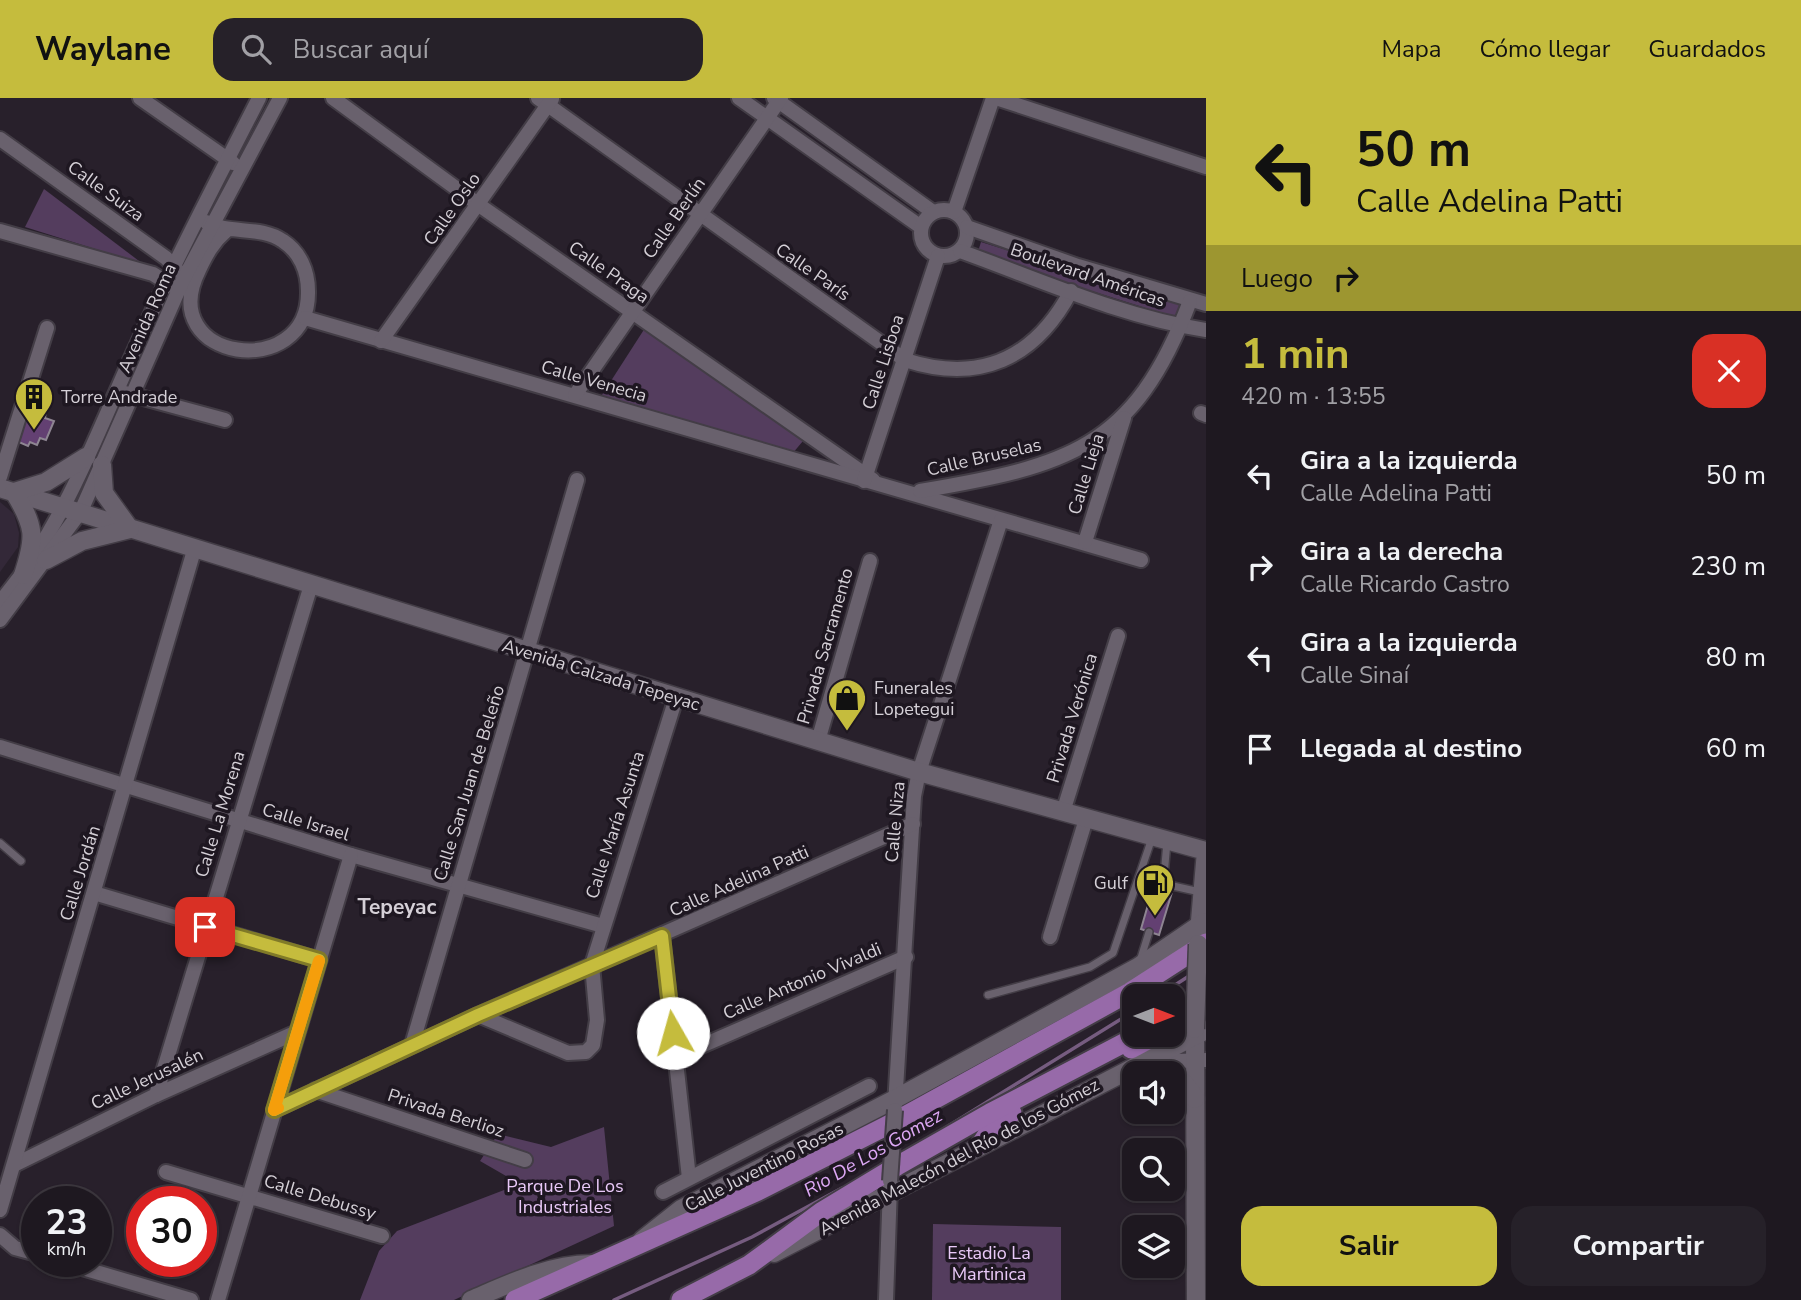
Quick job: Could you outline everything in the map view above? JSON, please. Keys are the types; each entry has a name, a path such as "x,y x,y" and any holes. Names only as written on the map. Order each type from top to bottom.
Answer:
{"main road":[{"path":"515,1300 758,1191 890,1124 1130,992 1202,933"},
{"path":"1185,1012 1206,1001"},
{"path":"1185,1017 1206,1001"},
{"name":"Avenida Malecón del Río de los Gómez","path":"681,1300 749,1265 821,1212 897,1166 990,1113 1122,1044"},
{"path":"981,1144 992,1127 1013,1112 1134,1047"}],"street":[{"path":"140,98 242,169"},
{"name":"Avenida Roma","path":"94,461 134,396 184,288 228,159 259,98"},
{"name":"Avenida Roma","path":"0,620 46,560 73,509 94,461 116,390 174,264 242,169 280,98"},
{"name":"Calle Praga","path":"333,98 479,205 868,478"},
{"path":"739,98 921,227"},
{"path":"954,212 995,98 1206,167"},
{"path":"778,99 933,212 954,212"},
{"name":"Calle Berlín","path":"575,395 768,118 778,99"},
{"name":"Calle Oslo","path":"381,341 479,205 546,100"},
{"name":"Calle París","path":"546,100 698,215 905,360 943,369 972,368 1001,362 1041,335 1061,310 1071,291"},
{"name":"Calle Suiza","path":"0,139 174,264 184,288"},
{"path":"933,212 921,227 922,242 938,256 950,256 960,251 967,240 967,228 954,212"},
{"path":"184,288 197,327 208,338 232,349 254,350 275,345 297,330 304,318 308,296 307,274 297,254 271,235 226,231 205,222"},
{"name":"Boulevard Américas","path":"967,228 1206,304"},
{"path":"0,231 184,288"},
{"path":"184,288 226,231"},
{"name":"Boulevard Américas","path":"960,251 1071,291 1180,326 1206,330"},
{"name":"Calle Lisboa","path":"868,478 938,256"},
{"name":"Calle Bruselas","path":"916,492 1020,473 1054,461 1087,444 1124,418 1155,376 1190,301"},
{"name":"Calle Venecia","path":"304,318 868,478 1001,520 1142,559"},
{"path":"0,477 47,328"},
{"path":"116,390 225,420"},
{"name":"Calle Lieja","path":"1085,542 1124,418"},
{"path":"7,490 46,482 94,461 104,493 130,529 82,541 46,560"},
{"name":"Calle San Juan de Beleño","path":"412,1045 577,480"},
{"path":"7,490 27,512 33,533 23,575"},
{"name":"Avenida Calzada Tepeyac","path":"7,490 919,772 1206,850"},
{"name":"Avenida Roma","path":"0,602 73,509"},
{"name":"Calle Niza","path":"886,1300 895,1105 913,824 919,772 1001,520"},
{"name":"Calle Jordán","path":"0,1210 127,786 195,547"},
{"name":"Privada Sacramento","path":"818,741 870,561"},
{"name":"Calle La Morena","path":"156,1095 311,584"},
{"name":"Privada Verónica","path":"1063,812 1118,636"},
{"name":"Calle María Asunta","path":"592,965 676,698"},
{"name":"Calle Israel","path":"0,747 351,855 603,926"},
{"path":"1050,937 1086,819"},
{"name":"Calle Adelina Patti","path":"274,1110 478,1015 913,824"},
{"path":"1196,1300 1195,1099 1200,1061 1201,892 1206,850"},
{"path":"218,1300 247,1195 351,855"},
{"path":"94,892 319,960"},
{"path":"895,1105 1202,933"},
{"path":"662,936 690,1178"},
{"name":"Calle Antonio Vivaldi","path":"676,1057 905,957"},
{"path":"478,1015 568,1053 586,1052 593,1045 597,1020 592,965"},
{"name":"Avenida Malecón del Río de los Gómez","path":"1144,1061 1199,1031"},
{"name":"Calle Jerusalén","path":"14,1165 156,1095 298,1032"},
{"name":"Avenida Malecón del Río de los Gómez","path":"749,1265 890,1187 1122,1072"},
{"path":"1185,1083 1195,1099"},
{"name":"Calle Juventino Rosas","path":"663,1192 869,1086"},
{"name":"Privada Berlioz","path":"316,1090 525,1160"},
{"name":"Calle Juventino Rosas","path":"639,1243 681,1209 895,1105"},
{"name":"Calle Debussy","path":"166,1172 382,1236"},
{"path":"0,1235 21,1250"},
{"path":"471,1300 542,1270 565,1264 591,1264"},
{"path":"112,1277 191,1300"}],"lane":[{"path":"1160,839 1164,885 1201,892"},
{"path":"988,995 1090,967 1113,953 1160,839"},
{"path":"0,843 21,861"},
{"path":"1138,967 1149,932"}],"shaded area":[{"path":"0,502 14,514 19,533 18,547 0,572"}],"green space":[{"path":"44,189 143,264 25,227"},
{"path":"981,242 1180,304 1178,314 1174,317 977,255"},
{"path":"645,328 803,441 792,454 600,398"},
{"name":"Parque De Los Industriales","path":"604,1127 614,1226 454,1300 360,1300 379,1251 397,1231 520,1184 480,1161 498,1134 551,1147"},
{"name":"Estadio La Martinica","path":"933,1224 1061,1227 1061,1300 932,1300"}],"building":[{"name":"Torre Andrade","path":"26,406 46,411 45,418 54,421 46,440 40,438 37,445 30,442 28,446 14,440"},
{"name":"Gulf","path":"1154,884 1173,889 1159,935 1141,929"}],"waterway":[{"name":"Rio De Los Gomez","path":"1177,984 1189,976"},
{"name":"Rio De Los Gomez","path":"945,1128 1122,1018"},
{"name":"Rio De Los Gomez","path":"614,1300 752,1237 842,1188"}],"slow traffic":[{"path":"278,1108 274,1110 319,961"}],"place":[{"name":"Torre Andrade","path":"34,431"},
{"name":"Funerales Lopetegui","path":"847,732"},
{"name":"Gulf","path":"1155,917"}],"district":[{"name":"Tepeyac","path":"397,907"}],"route":[{"path":"205,927 319,960 274,1110 478,1015 662,936 673,1033"}]}
